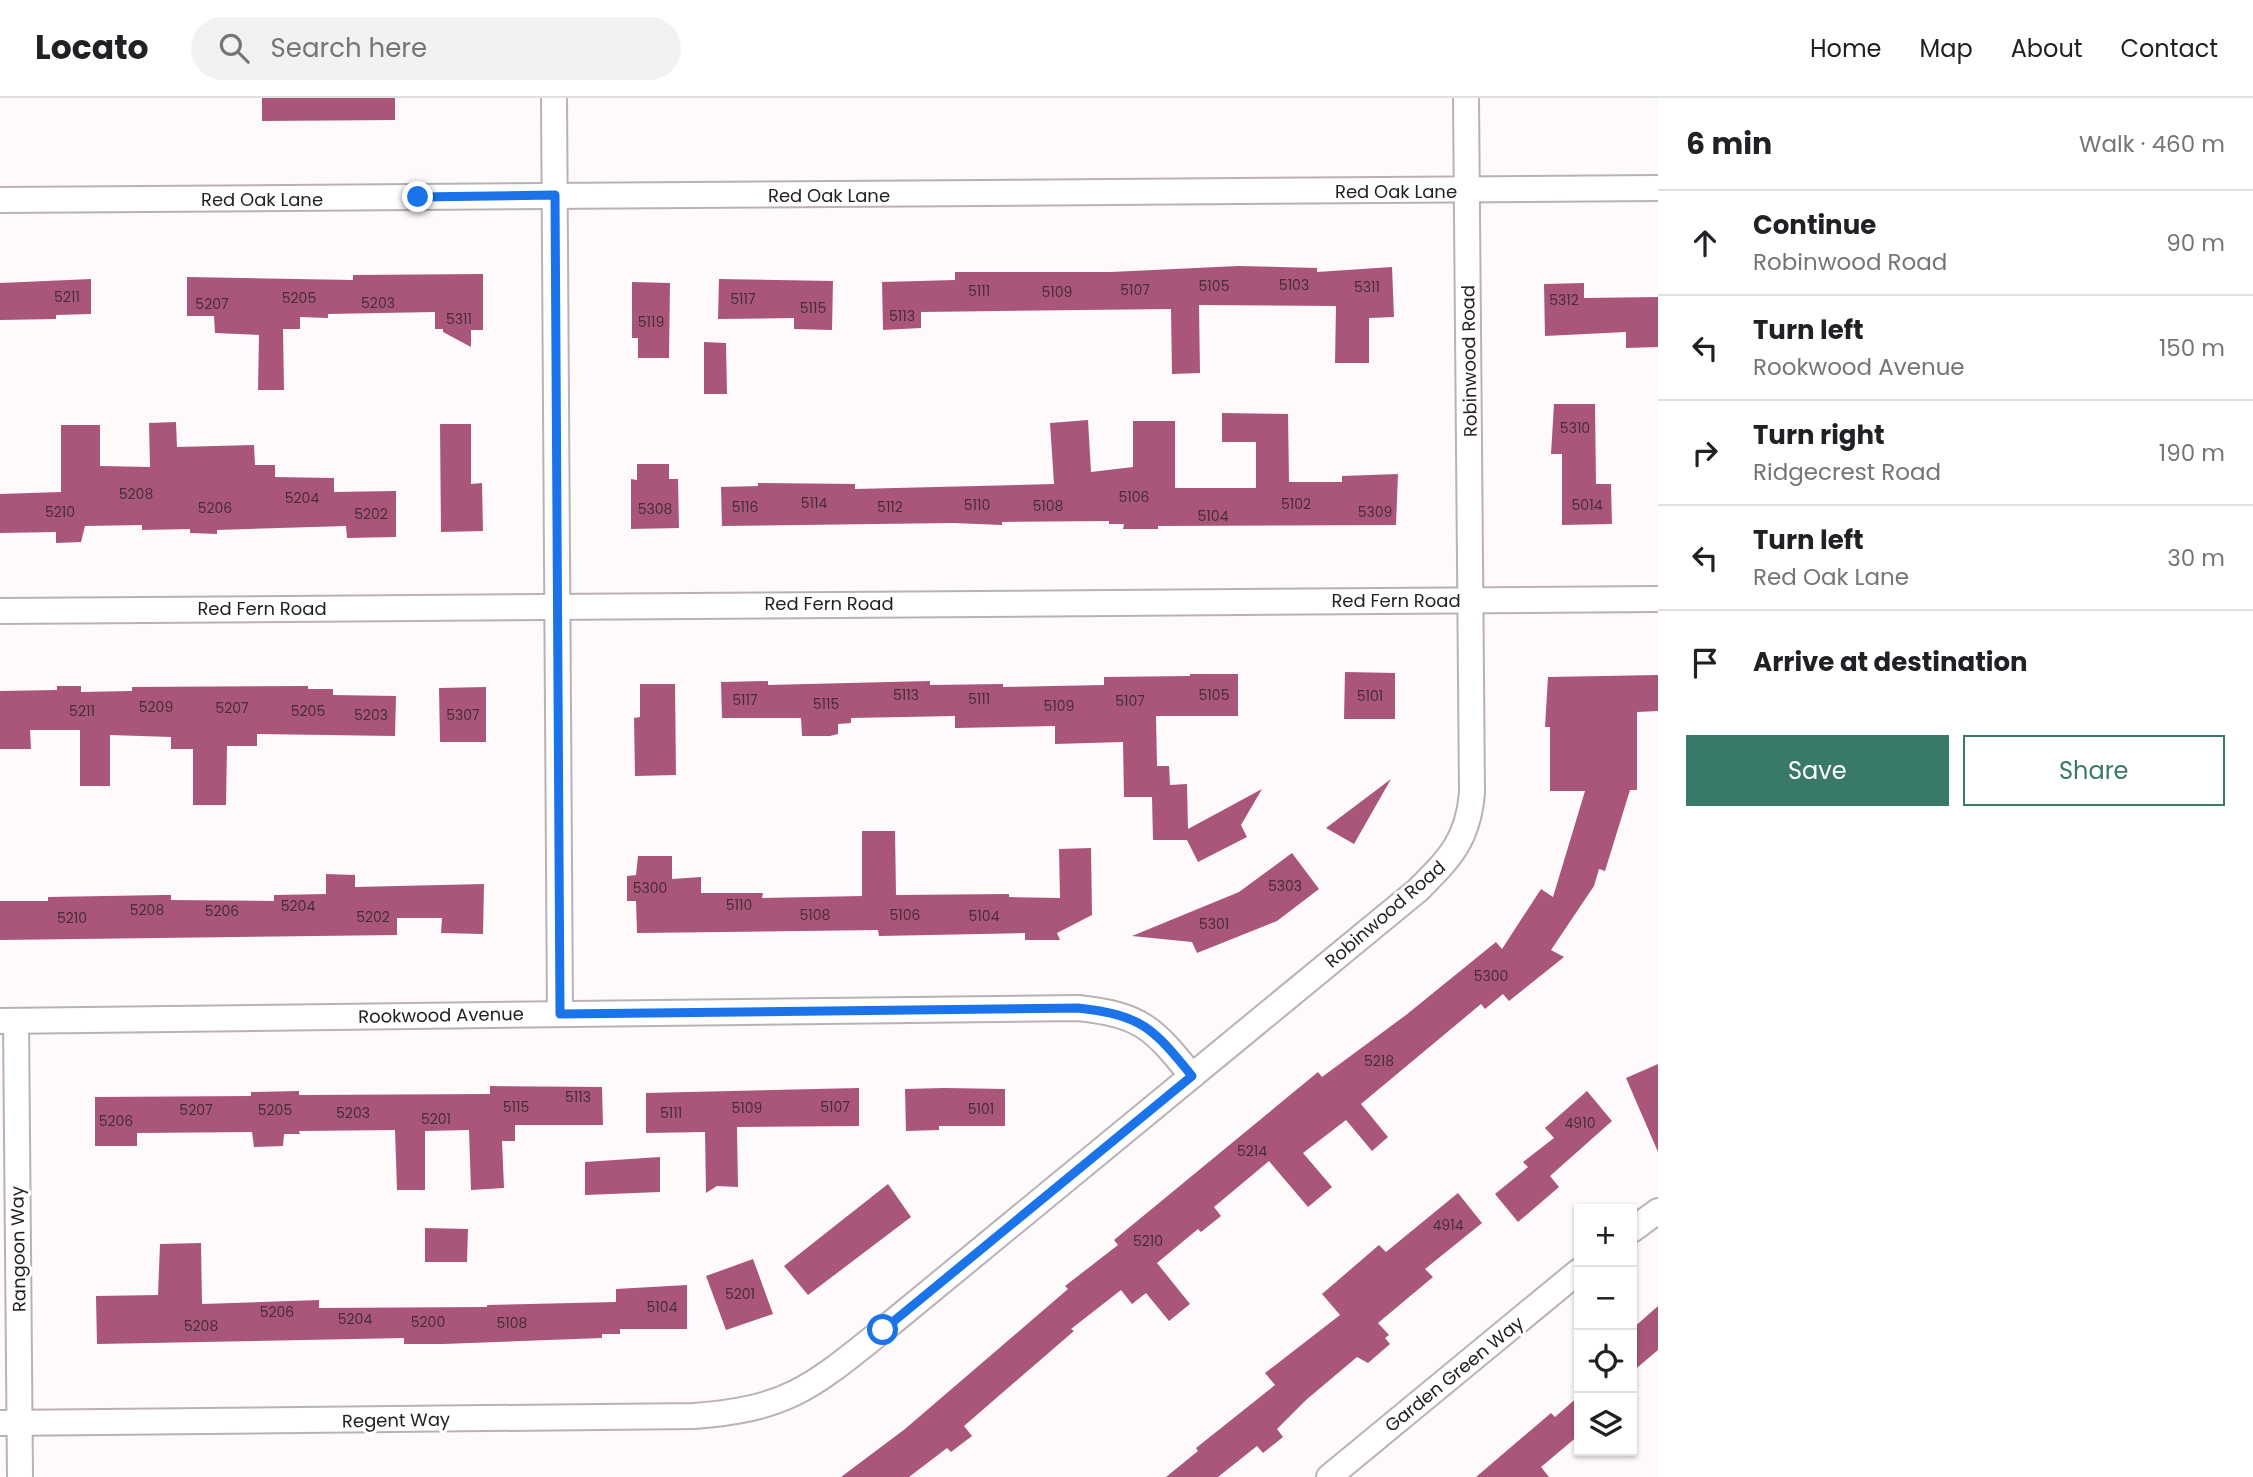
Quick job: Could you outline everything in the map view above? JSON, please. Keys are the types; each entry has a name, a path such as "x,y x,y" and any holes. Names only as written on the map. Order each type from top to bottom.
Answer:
{"street":[{"path":"554,98 560,1014"},
{"name":"Robinwood Road","path":"790,1397 816,1384 845,1361 1418,890 1449,859 1464,836 1470,818 1472,793 1466,98"},
{"name":"Red Oak Lane","path":"0,201 1658,188"},
{"name":"Red Fern Road","path":"0,611 1658,599"},
{"name":"Rookwood Avenue","path":"8,1021 1078,1008 1112,1012 1152,1029 1192,1076"},
{"name":"Rangoon Way","path":"8,1021 10,1423 20,1477"},
{"path":"1637,1226 1658,1211"},
{"name":"Garden Green Way","path":"1329,1477 1574,1275"},
{"name":"Regent Way","path":"10,1423 694,1416 734,1413 790,1397"}],"building":[{"path":"262,98 395,98 395,120 262,121"},
{"path":"1238,266 1317,268 1317,272 1392,267 1394,317 1369,318 1369,363 1335,363 1336,306 1199,305 1200,373 1172,374 1171,309 921,312 921,328 883,330 882,282 955,280 955,272 1111,272"},
{"path":"483,274 483,330 471,330 471,347 443,332 443,329 435,329 435,312 300,317 300,329 283,329 284,390 258,390 259,335 215,333 214,316 187,316 187,277 353,280 353,275"},
{"path":"91,279 91,314 56,315 56,319 0,320 0,283"},
{"path":"719,279 833,281 832,330 794,329 794,318 718,319"},
{"path":"632,282 670,283 669,358 638,358 638,338 632,338"},
{"path":"1584,283 1584,298 1658,297 1658,347 1626,348 1626,332 1545,336 1544,284"},
{"path":"704,342 726,343 727,394 704,394"},
{"path":"1554,404 1595,404 1596,484 1611,484 1612,524 1562,525 1562,454 1551,454"},
{"path":"1222,413 1288,414 1289,482 1342,482 1342,476 1398,474 1396,525 1158,526 1158,529 1123,529 1124,524 1109,524 1109,521 1002,522 1002,525 953,523 722,526 721,487 758,486 758,483 855,484 855,489 1054,484 1050,423 1088,420 1091,472 1133,467 1133,421 1175,421 1175,488 1256,488 1256,442 1222,442"},
{"path":"176,422 177,447 254,445 255,465 275,465 275,477 334,478 334,492 396,491 396,537 347,538 346,526 217,530 217,534 190,533 190,529 142,530 142,525 85,526 81,542 56,543 56,532 0,533 0,494 61,492 61,425 100,425 100,466 150,467 149,423"},
{"path":"440,424 471,424 471,484 482,483 483,531 441,532"},
{"path":"637,464 669,464 669,479 678,479 679,528 631,529 631,479 637,480"},
{"path":"1345,672 1395,673 1395,719 1344,719"},
{"path":"1238,674 1238,716 1156,716 1157,766 1169,766 1170,785 1187,784 1188,829 1262,789 1241,825 1247,837 1198,862 1187,840 1153,840 1152,797 1124,797 1123,742 1055,744 1055,726 955,728 955,716 851,718 851,723 838,724 838,734 830,736 802,736 801,718 722,718 721,682 768,681 768,685 930,681 930,685 1003,684 1003,687 1104,685 1104,677"},
{"path":"1658,675 1658,711 1637,712 1637,790 1630,790 1605,871 1599,869 1594,886 1551,950 1564,957 1509,1001 1503,994 1485,1009 1481,1004 1361,1104 1388,1137 1372,1151 1346,1120 1303,1153 1332,1187 1308,1207 1269,1161 1214,1207 1221,1216 1201,1232 1198,1229 1157,1263 1190,1304 1169,1321 1146,1293 1132,1304 1121,1290 1071,1329 1074,1331 964,1426 972,1436 951,1452 947,1448 909,1477 841,1477 905,1429 1068,1289 1065,1286 1118,1245 1114,1240 1318,1072 1322,1077 1406,1015 1496,942 1502,949 1541,889 1553,897 1585,791 1550,791 1550,727 1545,727 1548,677"},
{"path":"640,684 675,684 676,775 635,776 634,718 640,717"},
{"path":"57,686 81,686 81,692 132,691 132,687 308,686 308,689 333,689 333,695 396,696 395,736 257,734 257,746 227,746 226,805 193,805 193,749 171,749 171,737 110,735 110,786 80,786 80,730 30,730 31,749 0,749 0,691 57,690"},
{"path":"486,687 486,742 440,742 439,688"},
{"path":"1391,779 1354,844 1326,828"},
{"path":"862,831 895,831 896,895 1009,894 1009,897 1060,898 1059,849 1091,848 1092,915 1057,933 1060,940 1025,940 1025,933 879,936 878,930 637,933 636,901 627,901 627,876 636,875 638,856 672,856 672,879 701,877 701,893 763,893 762,898 862,896"},
{"path":"1292,853 1319,889 1277,921 1197,953 1192,942 1132,936 1239,892"},
{"path":"326,874 355,875 355,887 484,884 483,934 441,933 442,918 397,918 397,935 0,940 0,901 48,901 48,897 171,895 171,900 274,901 274,895 326,894"},
{"path":"1658,1064 1658,1152 1626,1078"},
{"path":"490,1086 602,1087 603,1125 515,1125 515,1141 502,1141 504,1188 471,1190 469,1130 425,1131 425,1190 397,1190 395,1130 299,1131 300,1134 284,1134 283,1146 254,1147 252,1132 137,1133 137,1146 95,1146 95,1097 251,1096 251,1092 299,1091 299,1095 490,1094"},
{"path":"859,1088 859,1126 737,1127 738,1187 717,1186 706,1193 705,1132 646,1133 646,1093"},
{"path":"905,1089 1005,1089 1005,1126 939,1126 939,1130 906,1131"},
{"path":"1587,1091 1612,1121 1550,1176 1559,1187 1518,1222 1495,1194 1528,1167 1523,1162 1554,1138 1545,1128"},
{"path":"660,1157 660,1192 585,1195 585,1162"},
{"path":"888,1184 911,1217 808,1295 784,1266"},
{"path":"1458,1193 1482,1223 1425,1269 1433,1277 1378,1323 1389,1335 1385,1338 1390,1344 1368,1363 1357,1357 1306,1400 1277,1429 1283,1437 1263,1453 1257,1446 1218,1477 1166,1477 1198,1451 1196,1448 1275,1385 1265,1373 1340,1315 1322,1294 1379,1245 1386,1252"},
{"path":"425,1228 468,1229 467,1262 425,1262"},
{"path":"201,1243 202,1304 319,1300 319,1308 487,1307 616,1302 616,1289 687,1285 687,1329 620,1329 620,1334 602,1334 602,1338 443,1344 404,1344 404,1338 97,1344 96,1296 158,1295 160,1244"},
{"path":"753,1259 773,1314 726,1330 706,1276"},
{"path":"1658,1306 1658,1350 1637,1368 1637,1330 1637,1325"},
{"path":"1574,1400 1574,1439 1541,1467 1549,1477 1476,1477 1551,1413 1555,1417"}],"route":[{"path":"418,197 555,195 560,1014 1078,1008 1130,1017 1152,1029 1192,1076 883,1330"}]}
